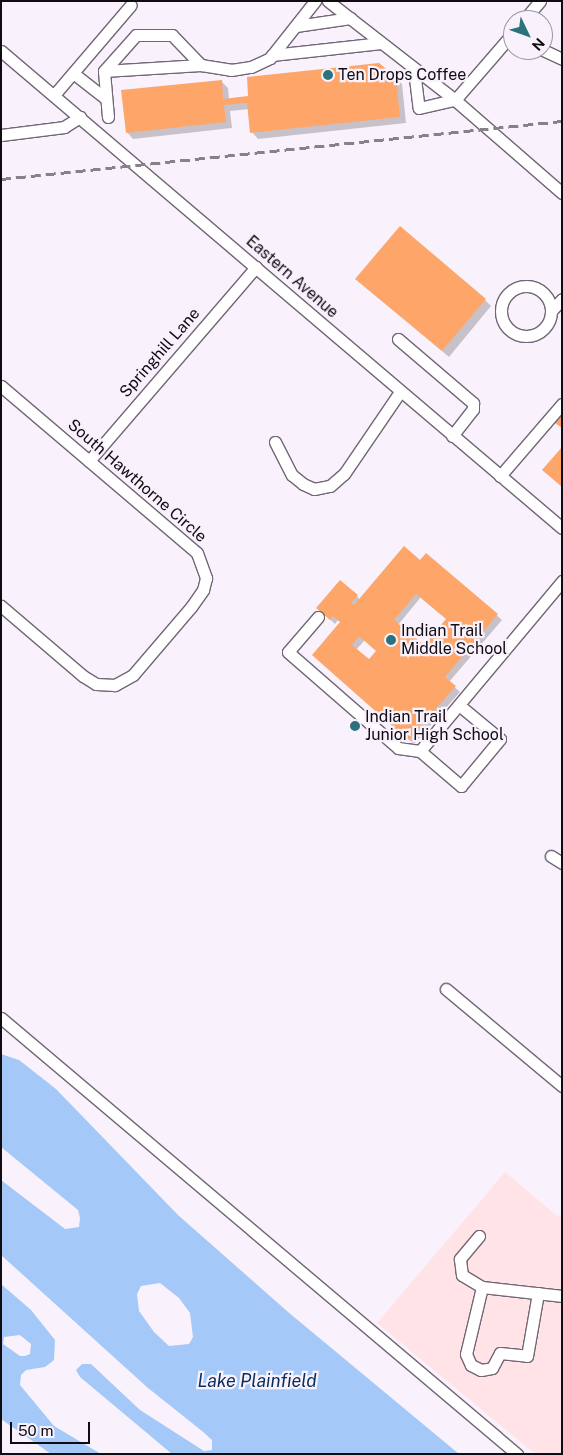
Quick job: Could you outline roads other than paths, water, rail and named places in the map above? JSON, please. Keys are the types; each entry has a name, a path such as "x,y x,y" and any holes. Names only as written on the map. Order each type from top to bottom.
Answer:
{"street":[{"path":"104,71 201,65 231,70 251,67 272,55 315,1"},
{"path":"328,1 414,70 455,100 562,193"},
{"path":"54,95 131,5"},
{"path":"296,26 350,18"},
{"path":"108,118 104,71 136,34 172,36 201,65"},
{"path":"272,55 380,43"},
{"path":"414,70 419,108 455,100 503,45"},
{"name":"Eastern Avenue","path":"1,51 561,527"},
{"path":"73,73 106,98"},
{"path":"1,136 64,127 80,117"},
{"name":"Springhill Lane","path":"89,460 256,267"},
{"path":"551,311 543,293 525,286 507,294 500,312 508,330 526,337 544,329 551,311 562,299"},
{"path":"398,339 473,403 473,409 452,436"},
{"name":"South Hawthorne Circle","path":"1,386 197,553 206,578 200,597 132,675 120,683 107,685 96,684 83,676 1,606"},
{"path":"275,442 292,475 303,484 314,489 330,486 344,474 400,392"},
{"path":"500,476 562,404"},
{"path":"420,751 562,581"},
{"path":"318,617 288,652 398,748 420,751 460,786 500,740 459,705"},
{"path":"552,856 562,863"},
{"path":"446,989 562,1086"},
{"path":"1,1018 517,1454"},
{"path":"479,1236 460,1260 459,1269 462,1276 482,1288 562,1296"},
{"path":"482,1288 466,1354 471,1365 481,1370 492,1368 500,1353 527,1356 538,1293"}],"water":[{"name":"Lake Plainfield","path":"1,1054 19,1060 56,1089 178,1215 288,1312 459,1454 172,1454 80,1377 76,1370 82,1364 91,1364 140,1410 204,1451 212,1450 212,1440 148,1388 1,1255 1,1180 65,1229 79,1227 80,1218 78,1210 1,1147","holes":["160,1283 179,1298 190,1313 193,1337 189,1344 169,1346 154,1332 139,1311 137,1294 141,1286"]},
{"path":"1,1284 31,1310 55,1340 54,1360 45,1367 26,1370 21,1375 20,1385 54,1426 101,1454 51,1454 1,1419","holes":["20,1335 31,1344 30,1354 25,1356 20,1356 3,1344 4,1337"]}],"railway":[{"path":"1,179 562,121"}],"place":[{"name":"Ten Drops Coffee","path":"328,75"},
{"name":"Indian Trail Middle School","path":"391,640"},
{"name":"Indian Trail Junior High School","path":"355,726"}]}
